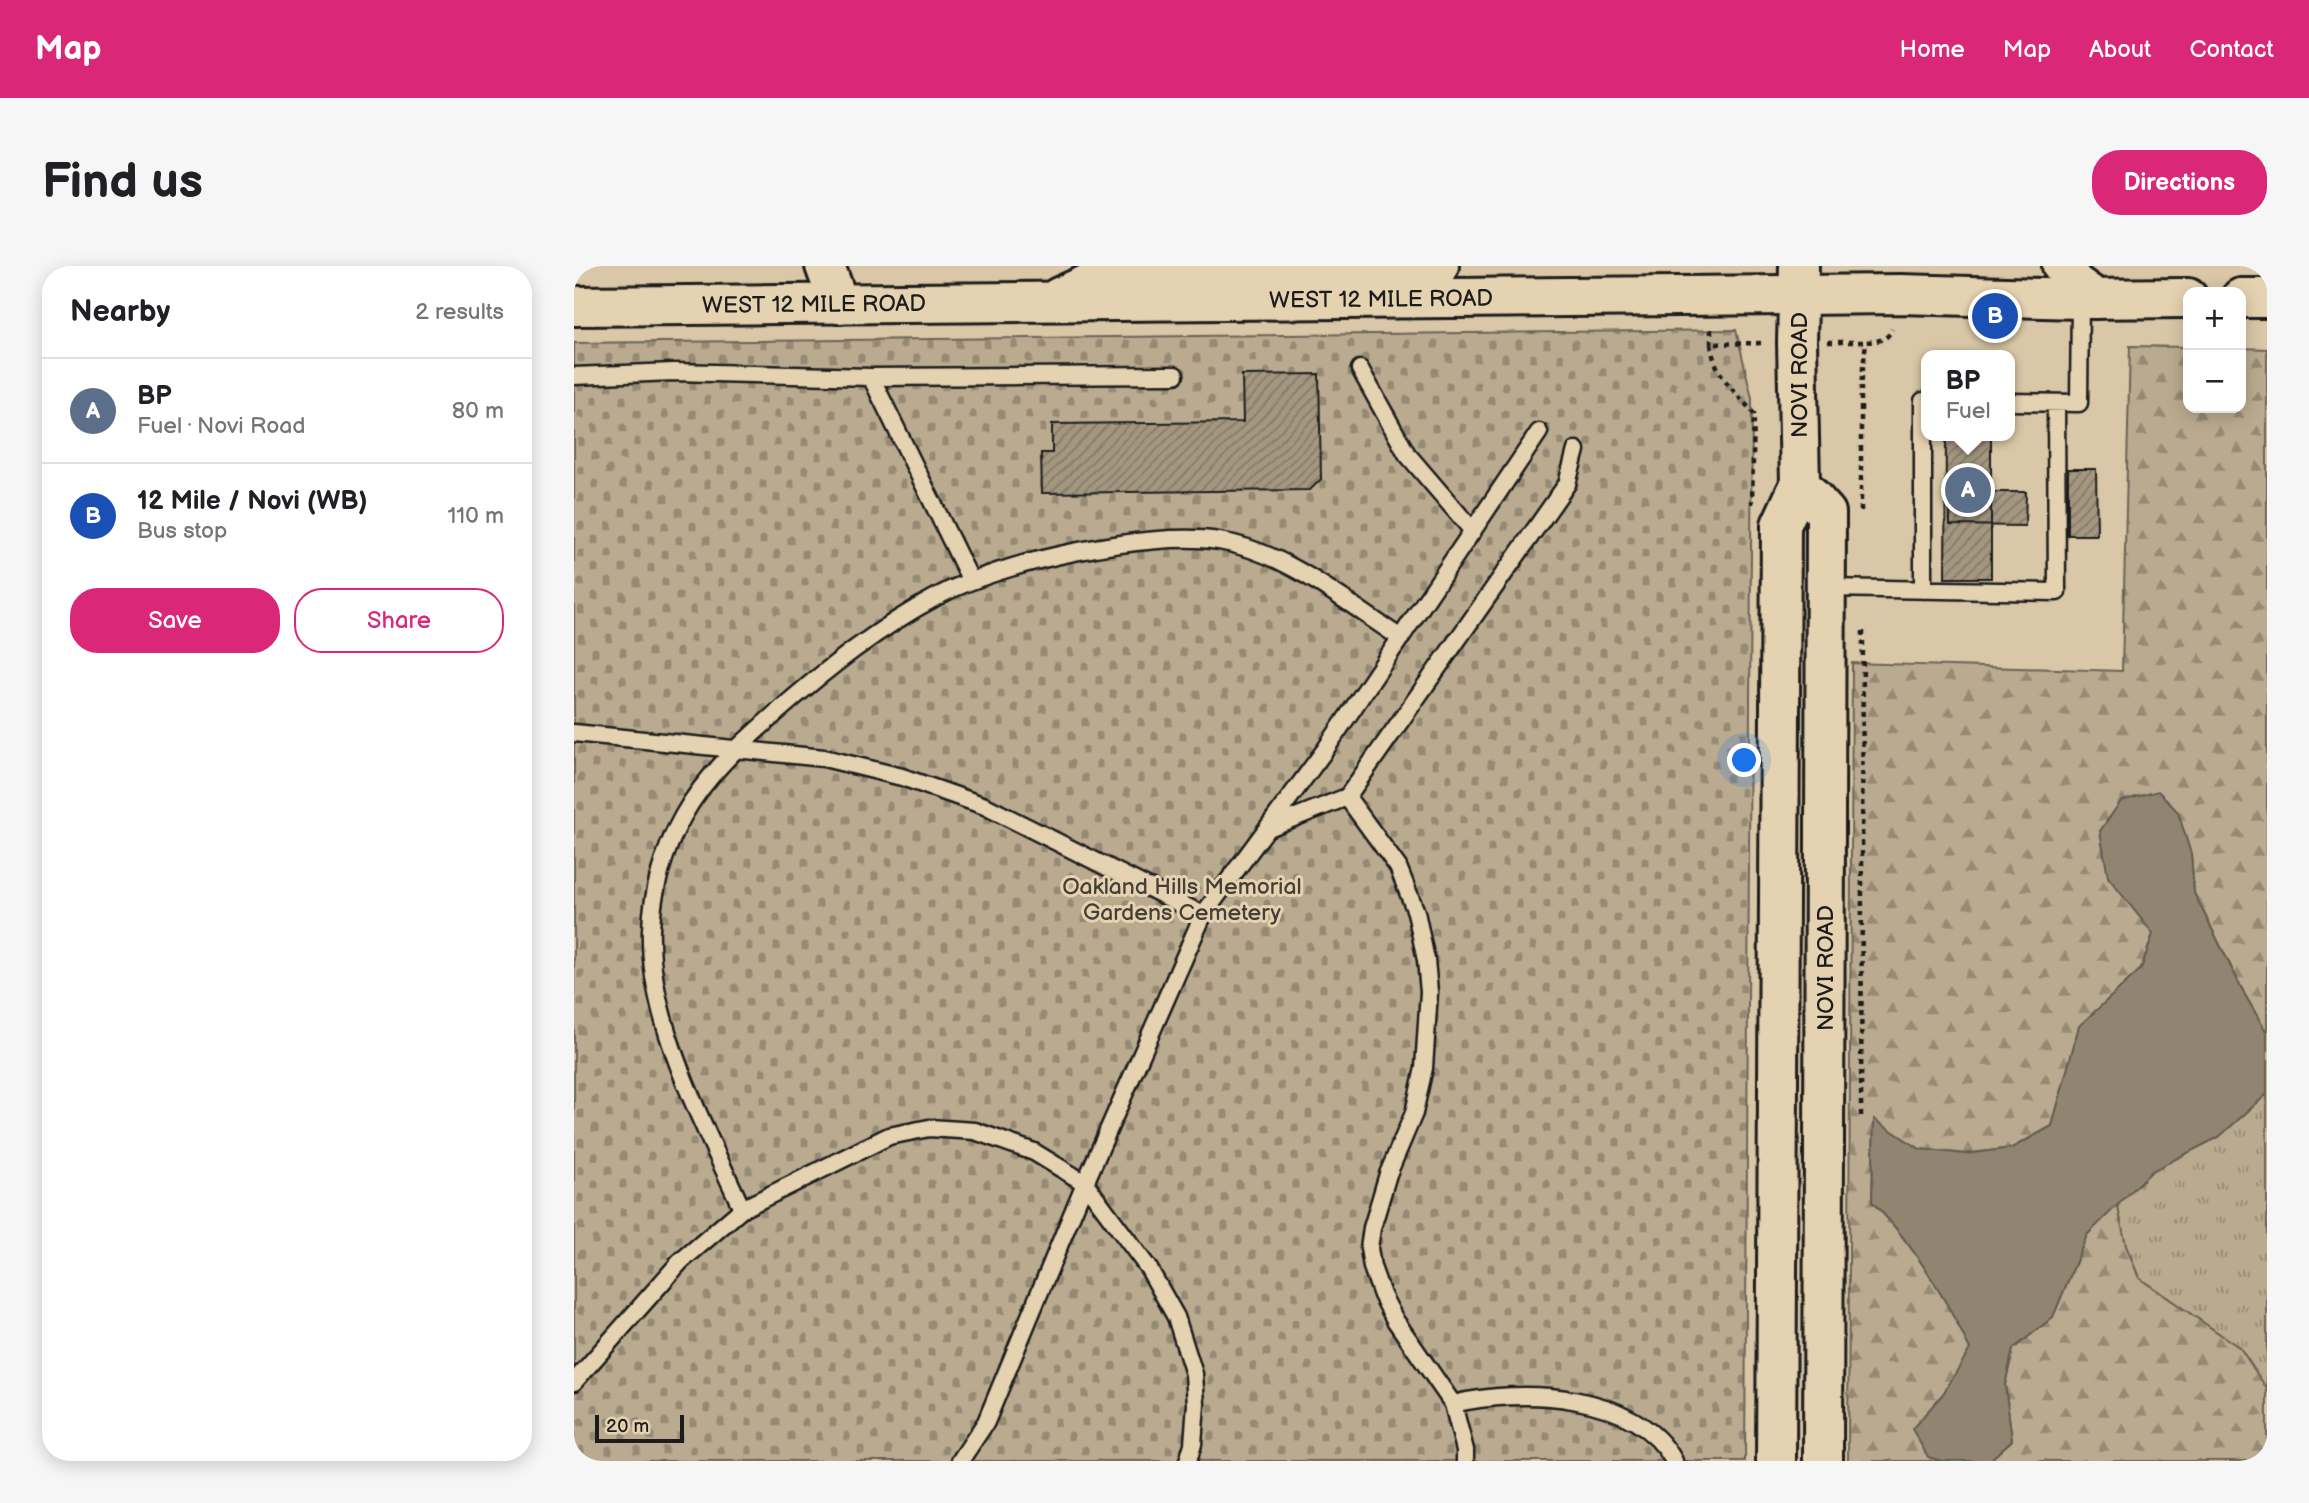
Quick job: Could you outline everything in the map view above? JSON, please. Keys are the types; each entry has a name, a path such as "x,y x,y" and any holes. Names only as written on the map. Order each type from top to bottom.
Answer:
{"main road":[{"path":"825,266 839,304"},
{"path":"1048,302 1117,271 1439,266"},
{"path":"2062,266 2088,299"},
{"name":"WEST 12 MILE ROAD","path":"574,306 1048,302 1799,281 1900,294 2088,299 2183,298"},
{"name":"NOVI ROAD","path":"1776,1461 1782,525 1800,484 1797,342 1799,281"},
{"path":"2246,298 2267,298"},
{"name":"NOVI ROAD","path":"1800,484 1826,513 1843,588 1823,1461"}],"lane":[{"path":"2015,402 2079,403 2088,299"},
{"path":"1360,369 1407,454 1473,531"},
{"path":"574,376 674,372 871,377 1175,374"},
{"path":"871,377 971,581"},
{"path":"1843,588 2057,592 2056,403"},
{"path":"960,1461 986,1422 1084,1183 1203,915 1325,750 1539,432"},
{"path":"1923,441 1923,590"},
{"path":"1267,828 1347,797 1567,484 1576,450"},
{"path":"742,1209 693,1099 664,1023 656,990 651,930 653,903 663,861 676,830 694,799 736,748 825,669 859,643 939,595 971,581 1031,562 1128,542 1175,539 1220,541 1286,563 1401,638"},
{"path":"574,733 824,758 902,777 985,806 1203,915"},
{"path":"1347,797 1398,867 1416,912 1426,960 1429,992 1424,1068 1414,1113 1388,1174 1372,1228 1369,1248 1372,1268 1381,1295 1395,1320 1453,1404 1465,1450 1465,1461"},
{"path":"574,1382 680,1262 742,1209 889,1136 929,1128 975,1131 1034,1152 1084,1183 1149,1269 1176,1317 1194,1374 1196,1404 1193,1444 1188,1461"},
{"path":"1453,1404 1480,1397 1536,1395 1595,1404 1649,1433 1674,1461"}],"path":[{"path":"1861,524 1861,386 1866,342 1882,341 1889,335 1896,320 1900,294"},
{"path":"1711,344 1718,372 1754,414 1752,508"},
{"path":"1843,588 1864,673 1861,1117"}],"green space":[{"name":"Oakland Hills Memorial Gardens Cemetery","path":"1736,330 1752,398 1745,1461 574,1461 574,343"},
{"path":"2130,346 2183,347 2183,413 2246,413 2246,348 2267,349 2267,1033 2194,893 2191,854 2138,912 2153,934 2141,969 2079,1027 2052,1126 2012,1148 1965,1154 1920,1149 1874,1120 1872,1202 1901,1235 1927,1271 1971,1349 1943,1394 1913,1429 1928,1456 1942,1461 1848,1461 1852,663 2122,671"},
{"path":"2267,1094 2267,1389 2240,1348 2139,1278 2126,1246 2117,1203 2152,1170 2219,1137"},
{"path":"2117,1203 2126,1246 2139,1278 2240,1348 2267,1389 2267,1461 1989,1461 2012,1440 2005,1385 2013,1349 2053,1317 2087,1235"}],"shaded area":[{"path":"2158,791 2178,812 2191,854 2194,893 2267,1033 2267,1094 2219,1137 2152,1171 2087,1235 2053,1317 2013,1349 2005,1385 2012,1440 1989,1461 1942,1461 1928,1457 1912,1429 1943,1394 1970,1349 1927,1271 1901,1235 1872,1202 1874,1119 1920,1149 1965,1154 2012,1148 2052,1126 2079,1026 2141,969 2153,934 2108,877 2100,831 2121,801"}],"building":[{"path":"1319,374 1321,479 1310,490 1042,493 1041,453 1052,453 1052,424 1243,422 1242,375"},
{"path":"1946,441 1991,441 1991,578 1945,578"},
{"path":"2068,469 2096,469 2097,535 2068,535"},
{"path":"1950,492 2026,492 2025,526 1950,525"}],"place":[{"name":"12 Mile / Novi (WB)","path":"1995,316"},
{"name":"BP","path":"1968,490"}]}
